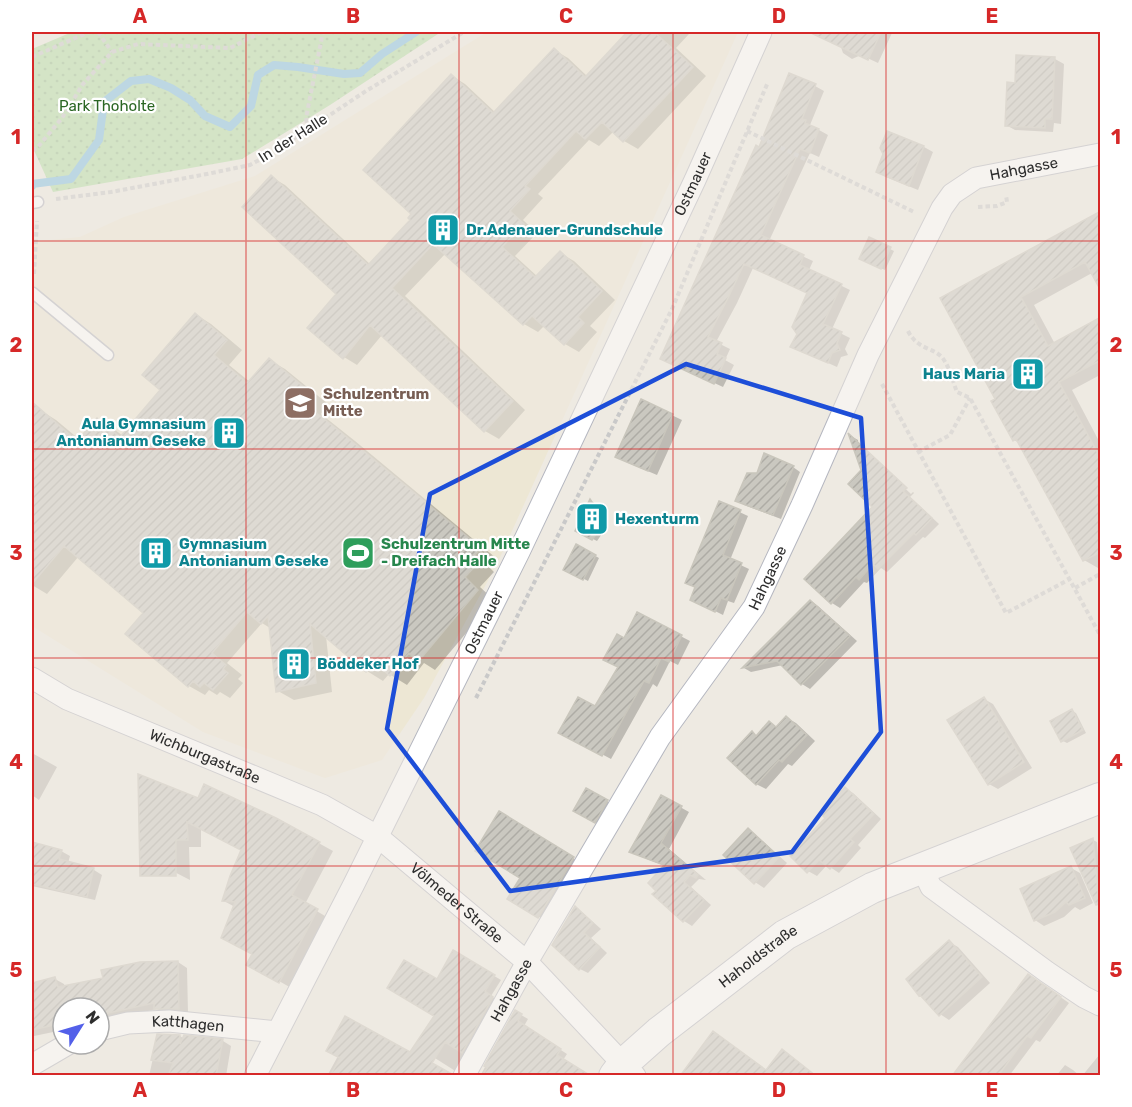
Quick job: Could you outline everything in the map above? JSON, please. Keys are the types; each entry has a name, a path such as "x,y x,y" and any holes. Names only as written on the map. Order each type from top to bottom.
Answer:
{"street":[{"name":"Ostmauer","path":"255,1076 354,884 519,552 695,180 761,32"},
{"name":"Hahgasse","path":"464,1076 527,962 660,737 754,607 868,355 942,208 952,194 976,178 1101,154"},
{"name":"Wichburgastraße","path":"32,678 67,699 322,805 377,836"},
{"name":"Haholdstraße","path":"624,1072 659,1032 785,935 872,888 1101,798"},
{"name":"Völmeder Straße","path":"377,836 527,962 624,1072"},
{"path":"922,868 931,887 1047,972 1101,1005"},
{"name":"Katthagen","path":"111,1027 128,1023 169,1022 277,1032"},
{"path":"32,1065 51,1054"}],"lane":[{"path":"32,294 108,355"}],"path":[{"path":"32,57 89,32"},
{"path":"98,32 112,52"},
{"path":"32,150 37,148 62,118 83,84 112,52 138,44 230,48 262,32"},
{"path":"308,130 306,118 323,32"},
{"name":"In der Halle","path":"35,203 111,192 250,165 464,32"},
{"path":"747,131 935,222"},
{"path":"976,207 997,206 1007,202 1000,172"},
{"path":"32,294 35,203"},
{"path":"903,328 918,345 935,352 944,359 957,392 970,398 1101,635"},
{"path":"879,379 1006,613 1070,579"},
{"path":"918,452 950,435 970,398"},
{"path":"1075,588 1101,574"}],"highlighted area":[{"path":"686,364 861,418 881,732 792,852 510,891 387,729 430,494"}],"shaded area":[{"name":"Schulzentrum Mitte","path":"487,32 738,32 497,564 424,698 382,760 325,778 203,732 32,626 32,242 80,237 124,217 255,176"}],"green space":[{"name":"Park Thoholte","path":"72,32 441,32 330,105 242,159 53,192 32,146 32,49"}],"building":[{"name":"Dr.Adenauer-Grundschule","path":"627,32 654,32 693,67 623,142 602,122 585,139 576,131 525,186 530,189 510,211 524,224 502,247 535,277 560,251 602,291 578,317 584,323 564,345 532,316 523,325 433,244 392,288 513,401 484,432 370,325 343,359 307,328 336,294 242,207 271,175 368,265 410,220 408,218 411,214 363,170 451,74 493,113 554,48 585,77"},
{"path":"809,32 881,32 868,60"},
{"path":"1016,55 1055,57 1052,119 1045,119 1045,128 1005,126 1007,82 1015,83"},
{"path":"789,73 816,84 802,119 806,120 805,123 819,129 810,153 800,149 761,235 804,255 800,265 842,284 823,324 842,332 837,343 840,350 832,353 828,363 790,347 797,334 792,327 807,293 744,264 708,337 722,343 717,354 726,358 714,384 660,359 756,145 759,147"},
{"path":"887,131 924,146 909,186 876,172 883,154 880,148"},
{"name":"Haus Maria","path":"1101,211 1101,291 1085,262 1021,297 1048,346 1101,317 1101,360 1059,382 1101,459 1101,552 1083,561 1016,439 1013,441 991,401 995,399 940,298"},
{"path":"869,237 891,247 881,269 859,259"},
{"path":"195,313 227,340 214,355 247,383 269,358 312,394 305,404 481,548 473,557 479,562 465,577 478,590 418,662 409,653 390,676 375,663 366,672 310,624 316,683 276,692 268,616 261,624 247,612 212,653 226,665 223,669 228,673 213,690 204,683 200,687 193,681 188,687 125,634 143,613 64,546 32,584 32,402 77,441 97,418 120,437 160,390 142,375"},
{"path":"641,399 673,414 648,471 615,457"},
{"path":"848,433 907,488 903,491 932,518 878,569 873,564 859,580 856,577 831,604 804,579 872,507 848,484 861,470"},
{"path":"764,453 794,466 773,515 735,501 747,473 757,473"},
{"name":"Hexenturm","path":"590,499 604,520 592,540 575,531"},
{"path":"719,501 741,510 723,555 742,563 727,600 721,598 715,612 690,600 695,587 685,583"},
{"path":"576,544 596,555 583,580 563,570"},
{"path":"810,600 850,636 801,685 777,661 742,668"},
{"path":"637,612 682,635 669,662 661,658 649,683 644,681 602,756 558,733 578,697 595,706 618,667 603,660 617,634 624,638"},
{"path":"984,697 1024,762 988,785 947,720"},
{"path":"1072,709 1083,730 1061,742 1050,721"},
{"path":"786,716 807,735 756,785 727,758 752,731 756,736 769,721 776,727"},
{"path":"138,774 198,798 204,784 320,842 292,895 318,909 279,983 246,965 252,954 221,938 235,902 222,901 241,850 187,822 188,840 176,840 176,876 140,876"},
{"path":"845,787 874,814 850,839 854,842 830,869 819,860 807,873 790,856 825,818 820,813"},
{"path":"586,788 608,800 595,823 573,811"},
{"path":"661,795 682,806 661,843 698,875 696,878 690,875 684,882 704,900 683,922 652,894 656,891 648,883 664,865 629,852"},
{"path":"499,811 574,857 538,918 507,899 520,878 475,851"},
{"path":"748,828 779,857 754,884 723,855"},
{"path":"1093,838 1099,904 1096,905 1070,848"},
{"path":"32,842 62,850 59,859 94,868 87,897 32,884"},
{"path":"1071,866 1085,898 1069,905 1066,902 1055,912 1034,921 1020,889"},
{"path":"575,906 593,923 584,933 600,947 579,970 552,945"},
{"path":"949,940 982,977 939,1016 906,979"},
{"path":"453,950 495,975 485,991 493,997 462,1053 445,1042 432,1063 452,1074 451,1076 330,1076 340,1058 326,1051 345,1016 410,1052 434,1016 387,988 404,960 437,979"},
{"path":"178,961 179,1009 154,1009 154,1003 111,1012 111,996 51,996 51,1026 32,1030 32,983 55,977 58,987 103,978 101,970 140,962"},
{"path":"1028,974 1061,997 1031,1038 1027,1036 998,1076 952,1076"},
{"path":"515,1010 522,1014 518,1021 561,1049 557,1055 591,1076 482,1076 487,1068 484,1066"},
{"path":"713,1031 766,1070 782,1049 816,1076 680,1076"},
{"path":"157,1034 180,1035 180,1044 184,1035 223,1039 216,1076 168,1076 173,1063 151,1060"}],"waterway":[{"path":"32,186 32,184 71,179 99,140 104,102 131,81 149,79 171,88 190,100 205,116 230,127 251,106 258,75 274,65 344,74 360,73 382,54 416,32"}],"place":[{"name":"Dr.Adenauer-Grundschule","path":"443,230"},
{"name":"Haus Maria","path":"1028,374"},
{"name":"Schulzentrum Mitte","path":"300,403"},
{"name":"Aula Gymnasium Antonianum Geseke","path":"229,433"},
{"name":"Hexenturm","path":"592,519"},
{"name":"Gymnasium Antonianum Geseke","path":"156,553"},
{"name":"Schulzentrum Mitte - Dreifach Halle","path":"358,553"},
{"name":"Böddeker Hof","path":"294,664"}]}
